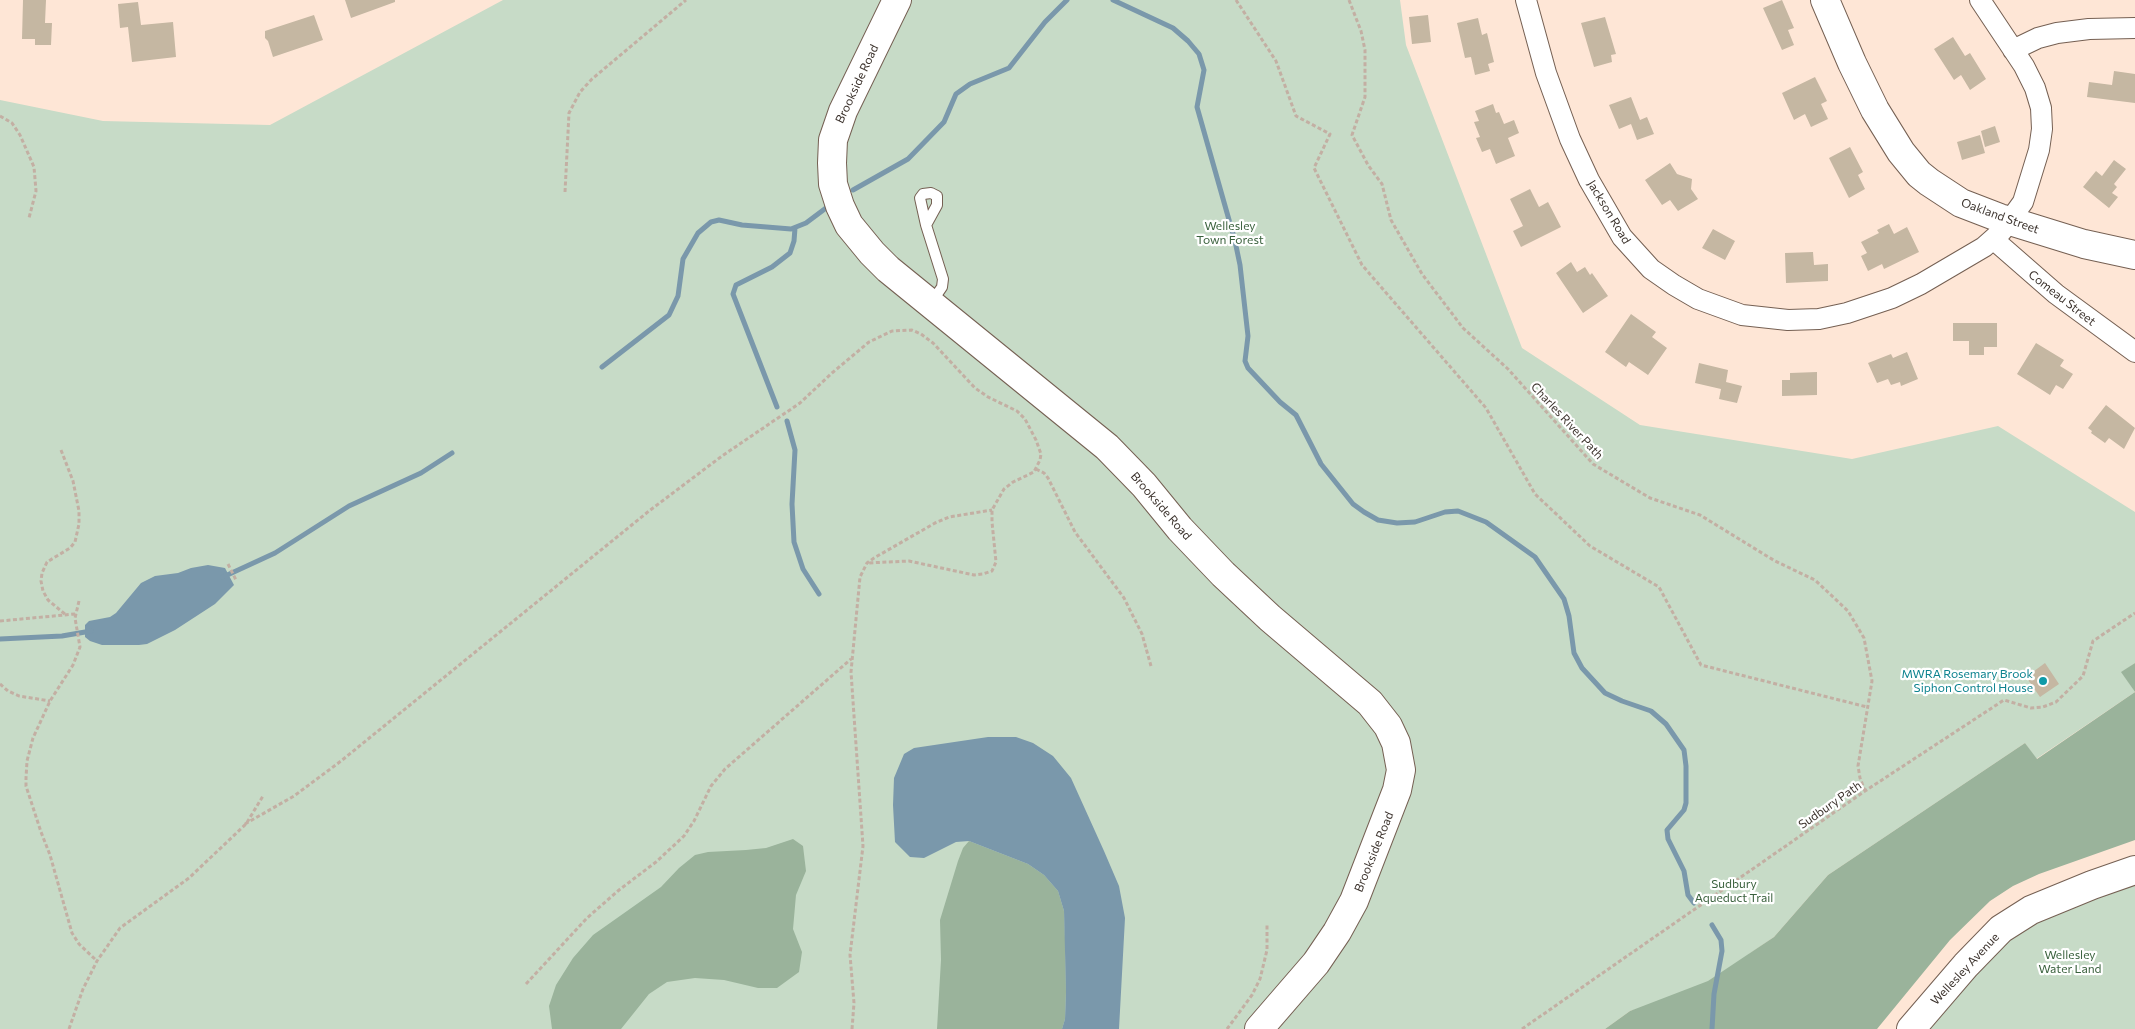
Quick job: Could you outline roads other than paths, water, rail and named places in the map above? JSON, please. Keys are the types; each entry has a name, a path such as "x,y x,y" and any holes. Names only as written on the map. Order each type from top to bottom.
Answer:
{"street":[{"name":"Brookside Road","path":"897,0 837,126 832,148 832,178 842,212 860,239 879,260 1107,447 1144,485 1222,574 1270,618 1370,703 1393,734 1400,761 1400,780 1394,801 1362,883 1346,918 1327,948 1304,978 1259,1029"},
{"name":"Jackson Road","path":"1526,0 1538,49 1554,97 1582,166 1596,193 1622,237 1641,259 1662,278 1698,299 1727,311 1756,318 1796,320 1833,316 1876,303 1921,284 1967,258 2002,230"},
{"name":"Oakland Street","path":"1826,0 1852,63 1875,110 1910,164 1929,182 2002,230 2135,255"},
{"path":"1980,0 2035,88 2041,108 2040,150 2028,189 2023,202 2002,230"},
{"path":"2013,50 2038,38 2057,33 2098,28 2135,28"},
{"name":"Comeau Street","path":"2002,230 2049,289 2135,352"},
{"name":"Wellesley Avenue","path":"1911,1029 1953,979 2001,929 2031,910 2135,870"}],"lane":[{"path":"926,225 943,279 942,287 931,303"}],"water":[{"path":"208,565 225,568 234,585 215,604 175,630 147,644 139,645 102,645 85,637 85,625 89,621 110,617 116,613 141,583 155,576 178,573"},
{"path":"988,737 1016,737 1033,743 1053,756 1071,778 1104,851 1119,886 1125,918 1119,1029 1062,1029 1065,1019 1066,992 1064,911 1058,891 1044,875 1028,864 969,841 956,842 924,858 910,857 895,842 894,778 904,754 914,748"}],"waterway":[{"path":"853,190 908,159 944,122 956,94 970,84 1009,68 1045,22 1067,0"},
{"path":"1113,0 1173,28 1199,54 1204,70 1197,107 1240,265 1248,336 1245,361 1248,368 1280,402 1296,415 1321,464 1353,504 1364,512 1378,520 1397,523 1415,522 1445,512 1458,511 1486,522 1535,557 1564,599 1569,616 1574,653 1582,668 1605,693 1651,711 1666,724 1684,750 1686,803 1684,810 1667,830 1668,839 1684,871 1688,895 1694,903"},
{"path":"602,367 669,315 678,296 683,259 698,233 711,222 719,220 742,225 791,229 806,223 826,208"},
{"path":"777,407 733,294 736,285 772,267 790,253 794,241 795,228"},
{"path":"787,421 795,450 792,504 794,542 803,569 819,594"},
{"path":"223,577 275,553 349,506 421,473 452,453"},
{"path":"0,639 62,636 91,631"},
{"path":"1712,925 1721,940 1722,951 1714,994 1712,1029"}],"place":[{"name":"MWRA Rosemary Brook Siphon Control House","path":"2043,681"}],"park label":[{"name":"Wellesley Town Forest","path":"1230,233"},
{"name":"Sudbury Aqueduct Trail","path":"1734,891"},
{"name":"Wellesley Water Land","path":"2070,962"}]}
